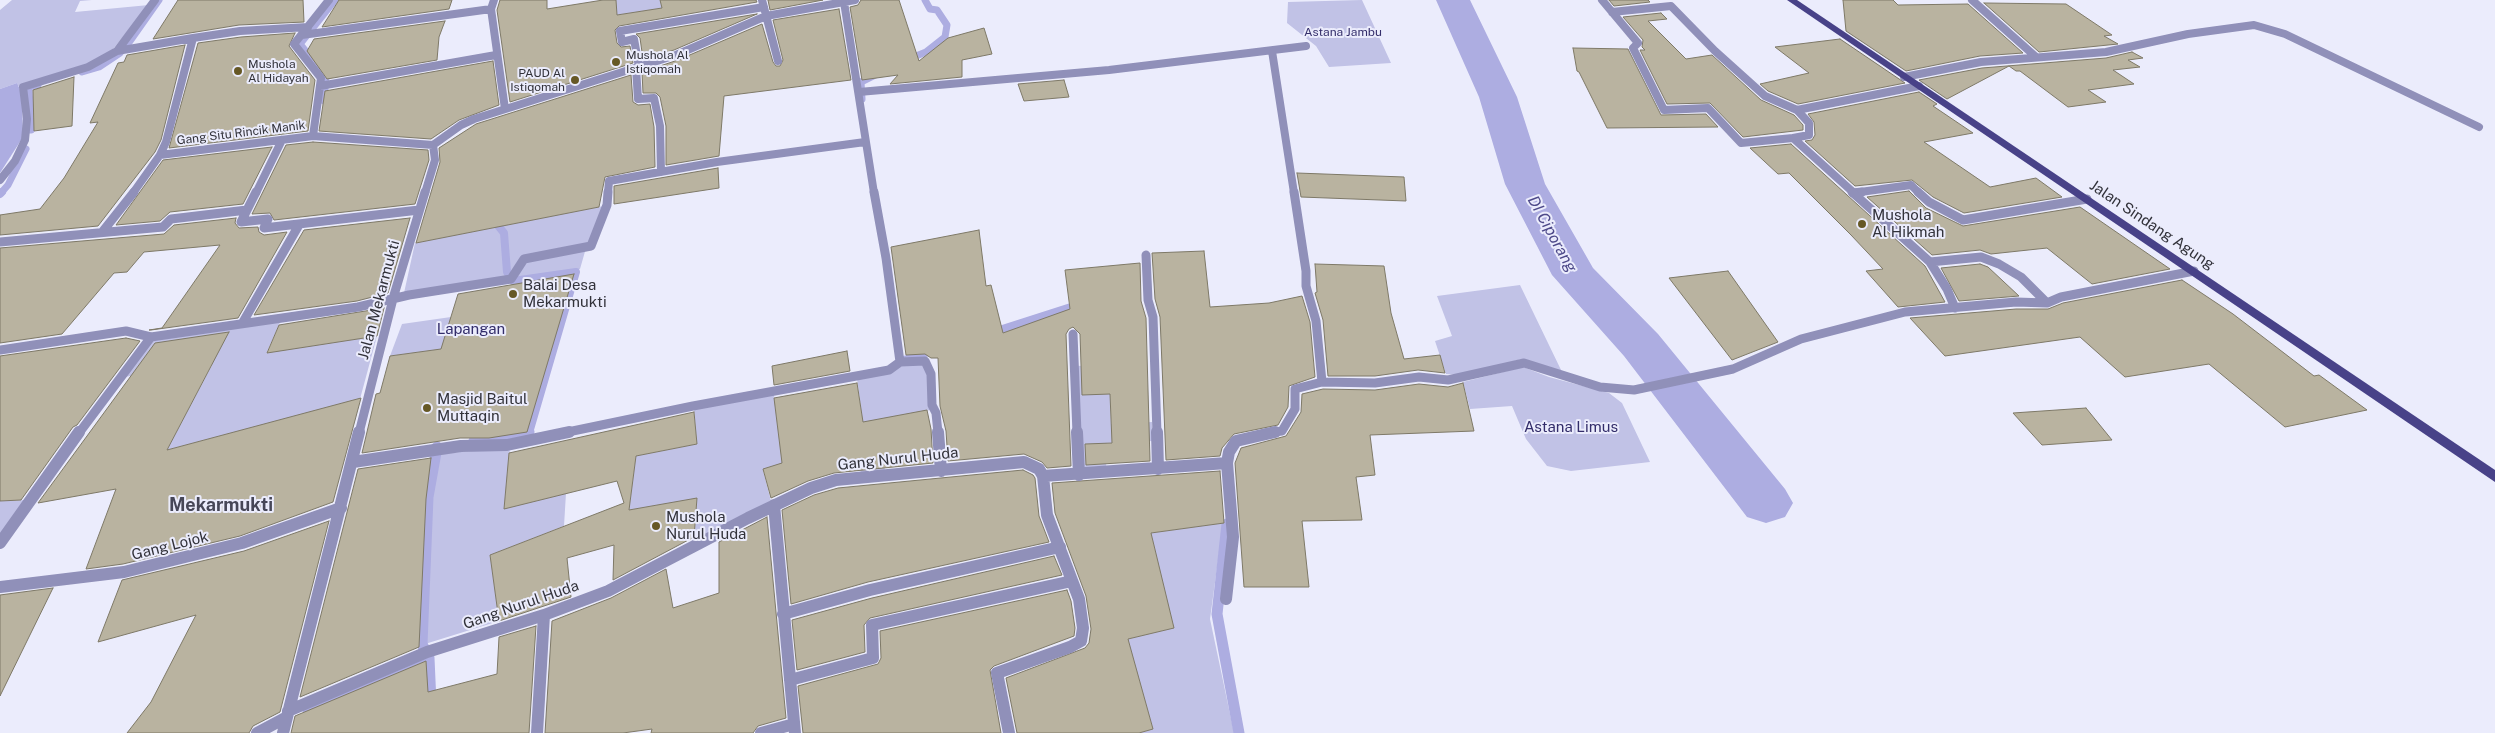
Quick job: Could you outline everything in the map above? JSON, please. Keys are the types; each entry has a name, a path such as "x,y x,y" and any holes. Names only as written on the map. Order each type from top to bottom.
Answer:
{"main road":[{"name":"Jalan Sindang Agung","path":"1791,0 2495,477"}],"street":[{"path":"117,51 155,0"},
{"path":"329,0 294,44 321,78 313,136 433,145 461,125 505,109 676,55 766,16 855,0"},
{"path":"494,0 491,9 505,109"},
{"path":"1602,0 1612,12 1638,43 1633,48 1664,110 1708,108 1741,143 1809,135 1809,123 1797,110 1765,96 1715,51 1671,6 1612,12"},
{"path":"1972,0 2036,57"},
{"path":"844,2 865,142 886,258 900,362"},
{"path":"662,172 660,126 654,98 638,100 634,39 622,42 620,30 763,4 778,61"},
{"path":"0,180 15,161 25,140 28,119 23,87 88,67 117,51 240,31 305,31 491,9"},
{"path":"1904,77 1982,62 2106,52 2188,34 2254,25 2285,34 2479,127"},
{"name":"Gang Situ Rincik Manik","path":"160,155 166,142 193,38"},
{"path":"859,92 1017,79 1306,46"},
{"path":"1272,51 1306,271 1306,286 1316,321 1322,382"},
{"path":"320,86 496,55"},
{"path":"1797,110 1919,86"},
{"name":"Gang Situ Rincik Manik","path":"160,155 313,136"},
{"path":"1793,138 1930,262 1947,289 1955,308"},
{"path":"282,140 241,222 268,219 264,228 419,210"},
{"path":"0,350 126,331 151,337 242,322 358,307 393,299 512,279 524,258 591,246 607,205 609,181 865,142"},
{"name":"Jalan Mekarmukti","path":"283,733 393,299 434,160 433,145"},
{"path":"103,231 160,155"},
{"path":"1853,193 1911,185 1929,202 1963,220 2087,200"},
{"path":"0,242 103,231 163,227 171,220 247,210"},
{"path":"242,322 299,225"},
{"path":"1146,255 1148,300 1153,317 1158,469"},
{"path":"1930,262 1981,257 1999,264 2021,277 2047,302"},
{"path":"1226,599 1233,538 1227,463 1229,452 1236,440 1255,434 1282,431 1295,409 1295,389 1322,382 1375,383 1419,377 1448,380 1524,363 1592,385 1634,390 1733,369 1801,339 1905,312 2016,302 2047,302 2061,297 2194,272"},
{"path":"1073,334 1079,474"},
{"path":"0,543 63,454 151,337"},
{"path":"353,462 461,446 507,445 693,406 889,370 900,362 925,362 931,374 932,406 936,413 941,471"},
{"name":"Gang Nurul Huda","path":"257,733 287,714 427,652 544,615 608,591 774,505 811,488 836,480 1024,462 1038,469 1043,476"},
{"path":"1009,733 998,673 1070,647 1081,640 1083,615 1047,515 1043,476 1227,463"},
{"path":"761,733 795,728 774,505"},
{"name":"Gang Lojok","path":"0,587 124,572 242,543 341,508"},
{"path":"783,614 870,590 1060,547"},
{"path":"790,680 873,658 872,625 1072,581"},
{"path":"537,733 544,615"}],"green space":[{"path":"12,0 92,0 80,1 75,12 149,5 109,54 87,66 18,86 17,83 0,89 0,10"},
{"path":"616,0 660,0 662,8 617,15"},
{"name":"Astana Jambu","path":"1362,0 1391,63 1329,67 1316,46 1287,23 1288,2"},
{"path":"609,205 586,248 580,269 404,293 415,243"},
{"path":"1520,285 1562,372 1522,359 1460,375 1446,374 1435,341 1452,336 1437,296"},
{"name":"Lapangan","path":"493,311 484,344 390,356 402,324"},
{"path":"281,320 267,352 377,336 360,399 167,450 212,365 124,377 155,338"},
{"path":"924,363 930,374 930,410 896,416 883,445 885,471 861,474 856,443 763,470 771,501 694,540 697,499 629,510 636,456 697,444 694,409 774,395 779,436 862,417 857,378 901,365"},
{"path":"1110,364 1111,424 1152,422 1153,441 1107,443 1106,469 1082,472 1077,366"},
{"name":"Astana Limus","path":"1523,367 1549,377 1609,393 1622,403 1650,462 1571,471 1547,466 1526,439 1512,406 1470,409 1463,382"},
{"path":"510,448 504,509 566,493 564,526 490,555 499,621 425,644 431,497 436,454"},
{"path":"25,500 0,538 0,501"},
{"path":"1223,523 1210,619 1234,733 1139,733 1153,729 1136,669 1094,647 1173,628 1151,533"}],"shaded area":[{"path":"17,83 22,94 23,137 0,173 0,89"}],"building":[{"path":"178,0 303,0 304,22 239,25 153,39"},
{"path":"339,0 452,0 449,9 322,27"},
{"path":"500,0 547,0 547,9 603,0 616,0 617,15 662,8 660,0 756,0 757,2 619,26 615,30 617,43 621,47 630,46 633,63 510,102 497,10"},
{"path":"768,0 823,0 770,10"},
{"path":"861,0 899,0 919,61 948,38 984,28 992,54 962,60 962,77 890,84 898,75 862,80 850,7 858,5"},
{"path":"1609,0 1648,0 1650,2 1614,6"},
{"path":"1843,0 1893,0 1898,5 1968,4 2023,53 1980,56 1906,71 1846,31"},
{"path":"1984,3 2066,4 2112,35 2104,36 2118,44 2039,52"},
{"path":"839,9 851,80 724,96 719,156 666,165 666,126 660,97 656,93 643,93 642,72 678,60 762,24 773,62 776,66 780,66 783,60 773,20"},
{"path":"1661,13 1667,19 1648,21 1686,59 1712,55 1761,100 1794,115 1803,125 1803,130 1743,137 1710,103 1667,104 1640,50 1645,50 1642,47 1643,40 1623,17"},
{"path":"757,14 674,50 643,59 640,38 636,34"},
{"path":"445,21 439,37 437,60 327,79 307,51 314,39"},
{"path":"295,33 289,46 315,80 308,131 169,148 198,43 241,37"},
{"path":"1840,39 1905,83 1798,104 1768,91 1760,84 1809,73 1775,47"},
{"path":"185,45 161,140 155,152 98,226 0,235 0,215 40,209 64,178 98,122 90,123 118,63 124,62 127,55"},
{"path":"1573,48 1628,49 1661,115 1706,114 1718,127 1607,128 1577,71"},
{"path":"2132,52 2143,58 2128,60 2140,67 2113,70 2134,84 2088,90 2106,102 2068,107 2020,71 2016,71 2009,66 1947,99 1919,80 1982,68 2106,58"},
{"path":"493,61 499,105 459,120 431,139 319,131 325,91"},
{"path":"631,75 633,102 638,105 650,104 654,127 655,167 605,177 599,207 416,243 440,162 439,148 476,124"},
{"path":"74,77 72,126 34,131 33,90"},
{"path":"1064,80 1069,97 1024,101 1018,84"},
{"path":"1919,92 1937,104 1933,106 1973,133 1924,142 1990,187 2036,178 2062,197 1964,213 1933,197 1912,180 1855,186 1805,141 1812,140 1815,135 1814,122 1808,114"},
{"path":"313,142 428,150 429,160 415,204 274,220 270,213 252,214 286,145"},
{"path":"1791,144 1925,266 1945,302 1898,307 1866,271 1883,269 1789,173 1778,174 1750,148"},
{"path":"272,147 243,204 170,212 160,221 116,225 163,160"},
{"path":"718,168 719,188 614,204 614,186"},
{"path":"1297,173 1404,177 1406,201 1301,197"},
{"path":"1909,191 1926,208 1963,226 2080,207 2170,269 2092,284 2047,248 1991,254 1980,250 1932,255 1867,197"},
{"path":"236,218 235,223 239,228 258,227 259,232 264,235 287,232 238,318 149,330 162,328 220,245 144,252 127,272 114,273 62,334 0,343 0,248 164,234 174,225"},
{"path":"410,218 388,293 357,301 254,315 304,230"},
{"path":"979,230 986,286 991,285 1003,333 1070,309 1065,270 1140,263 1141,301 1146,318 1150,461 1086,465 1085,444 1112,443 1110,394 1082,395 1080,334 1073,327 1066,334 1071,466 1047,468 1042,462 1024,454 948,461 946,431 940,406 938,358 931,358 925,354 906,355 891,247"},
{"path":"1204,251 1210,307 1269,303 1302,296 1310,322 1315,377 1289,386 1288,407 1278,425 1234,434 1222,448 1220,456 1166,460 1160,317 1155,299 1152,253"},
{"path":"1315,264 1384,266 1391,313 1404,359 1440,355 1445,373 1418,370 1375,376 1328,376 1323,320 1315,293 1317,292"},
{"path":"1980,264 1988,267 2019,296 1959,301 1941,268"},
{"path":"1728,271 1778,342 1732,360 1669,278"},
{"path":"574,274 527,432 489,438 460,438 362,453 376,394 380,393 390,356 441,349 458,294"},
{"path":"2182,280 2233,314 2314,376 2319,375 2367,410 2285,427 2209,364 2125,377 2080,337 1945,356 1910,318 2016,309 2048,309 2063,303"},
{"path":"384,308 377,336 267,353 279,325"},
{"path":"229,332 167,450 361,398 333,502 240,536 123,564 86,569 116,489 38,503 155,343"},
{"path":"126,338 140,341 77,425 73,427 21,500 0,501 0,356"},
{"path":"847,351 850,371 774,385 772,366"},
{"path":"857,383 863,422 927,410 931,429 933,463 834,473 808,481 771,498 763,469 782,463 774,398"},
{"path":"1463,383 1474,431 1370,435 1375,475 1356,477 1362,520 1302,521 1309,587 1244,587 1235,463 1241,448 1286,436 1301,412 1302,394 1323,389 1375,390 1419,384 1448,387"},
{"path":"2086,408 2112,440 2042,445 2013,413"},
{"path":"694,412 697,444 636,456 629,510 697,498 694,537 613,580 614,545 567,558 571,597 499,621 490,555 624,503 617,481 504,509 509,453"},
{"path":"431,458 426,499 419,647 300,697 358,469"},
{"path":"1023,470 1035,478 1039,516 1049,542 868,582 791,604 782,510 814,495 838,488"},
{"path":"1220,471 1224,523 1151,533 1174,628 1128,639 1153,729 1139,733 1017,733 1006,678 1085,648 1089,643 1091,629 1086,596 1055,513 1052,483"},
{"path":"767,517 786,718 758,726 753,733 651,733 652,729 623,733 545,733 552,621 611,598 666,569 673,608 719,593 719,542"},
{"path":"329,521 280,712 253,726 249,733 127,733 151,702 196,615 98,642 122,580 244,551"},
{"path":"1054,556 1062,575 870,618 864,625 865,652 797,670 792,620 872,598"},
{"path":"53,588 0,696 0,595"},
{"path":"1067,590 1071,601 1075,628 1074,636 994,666 990,670 1001,733 803,733 798,686 878,664 881,658 880,631"},
{"path":"536,626 529,733 291,733 295,716 426,661 428,692 497,674 499,637"}],"waterway":[{"path":"128,44 159,0"},
{"path":"324,101 326,77 300,44 335,0"},
{"path":"906,60 926,52 945,37 947,25 937,10 930,9 925,0"},
{"name":"DI Ciporang","path":"1453,0 1498,97 1525,184 1574,275 1641,345 1766,503"},
{"path":"82,72 99,67 120,53"},
{"path":"862,99 861,82 877,74"},
{"path":"31,130 29,87 38,85"},
{"path":"1,193 8,185 26,149"},
{"path":"492,218 504,233 507,272 513,281 576,272 529,433 527,433"},
{"path":"993,332 1074,306 1081,306"},
{"path":"904,360 932,351"},
{"path":"474,441 529,432"},
{"path":"429,658 422,644 428,497 437,447"},
{"path":"1227,524 1217,614 1239,733"},
{"path":"308,710 429,658"},
{"path":"429,658 431,703"}],"place":[{"name":"Mushola Al Istiqomah","path":"616,62"},
{"name":"Mushola Al Hidayah","path":"238,71"},
{"name":"PAUD Al Istiqomah","path":"575,80"},
{"name":"Mushola Al Hikmah","path":"1862,224"},
{"name":"Balai Desa Mekarmukti","path":"513,294"},
{"name":"Masjid Baitul Muttaqin","path":"427,408"},
{"name":"Mushola Nurul Huda","path":"656,526"}],"district":[{"name":"Mekarmukti","path":"221,505"}]}
